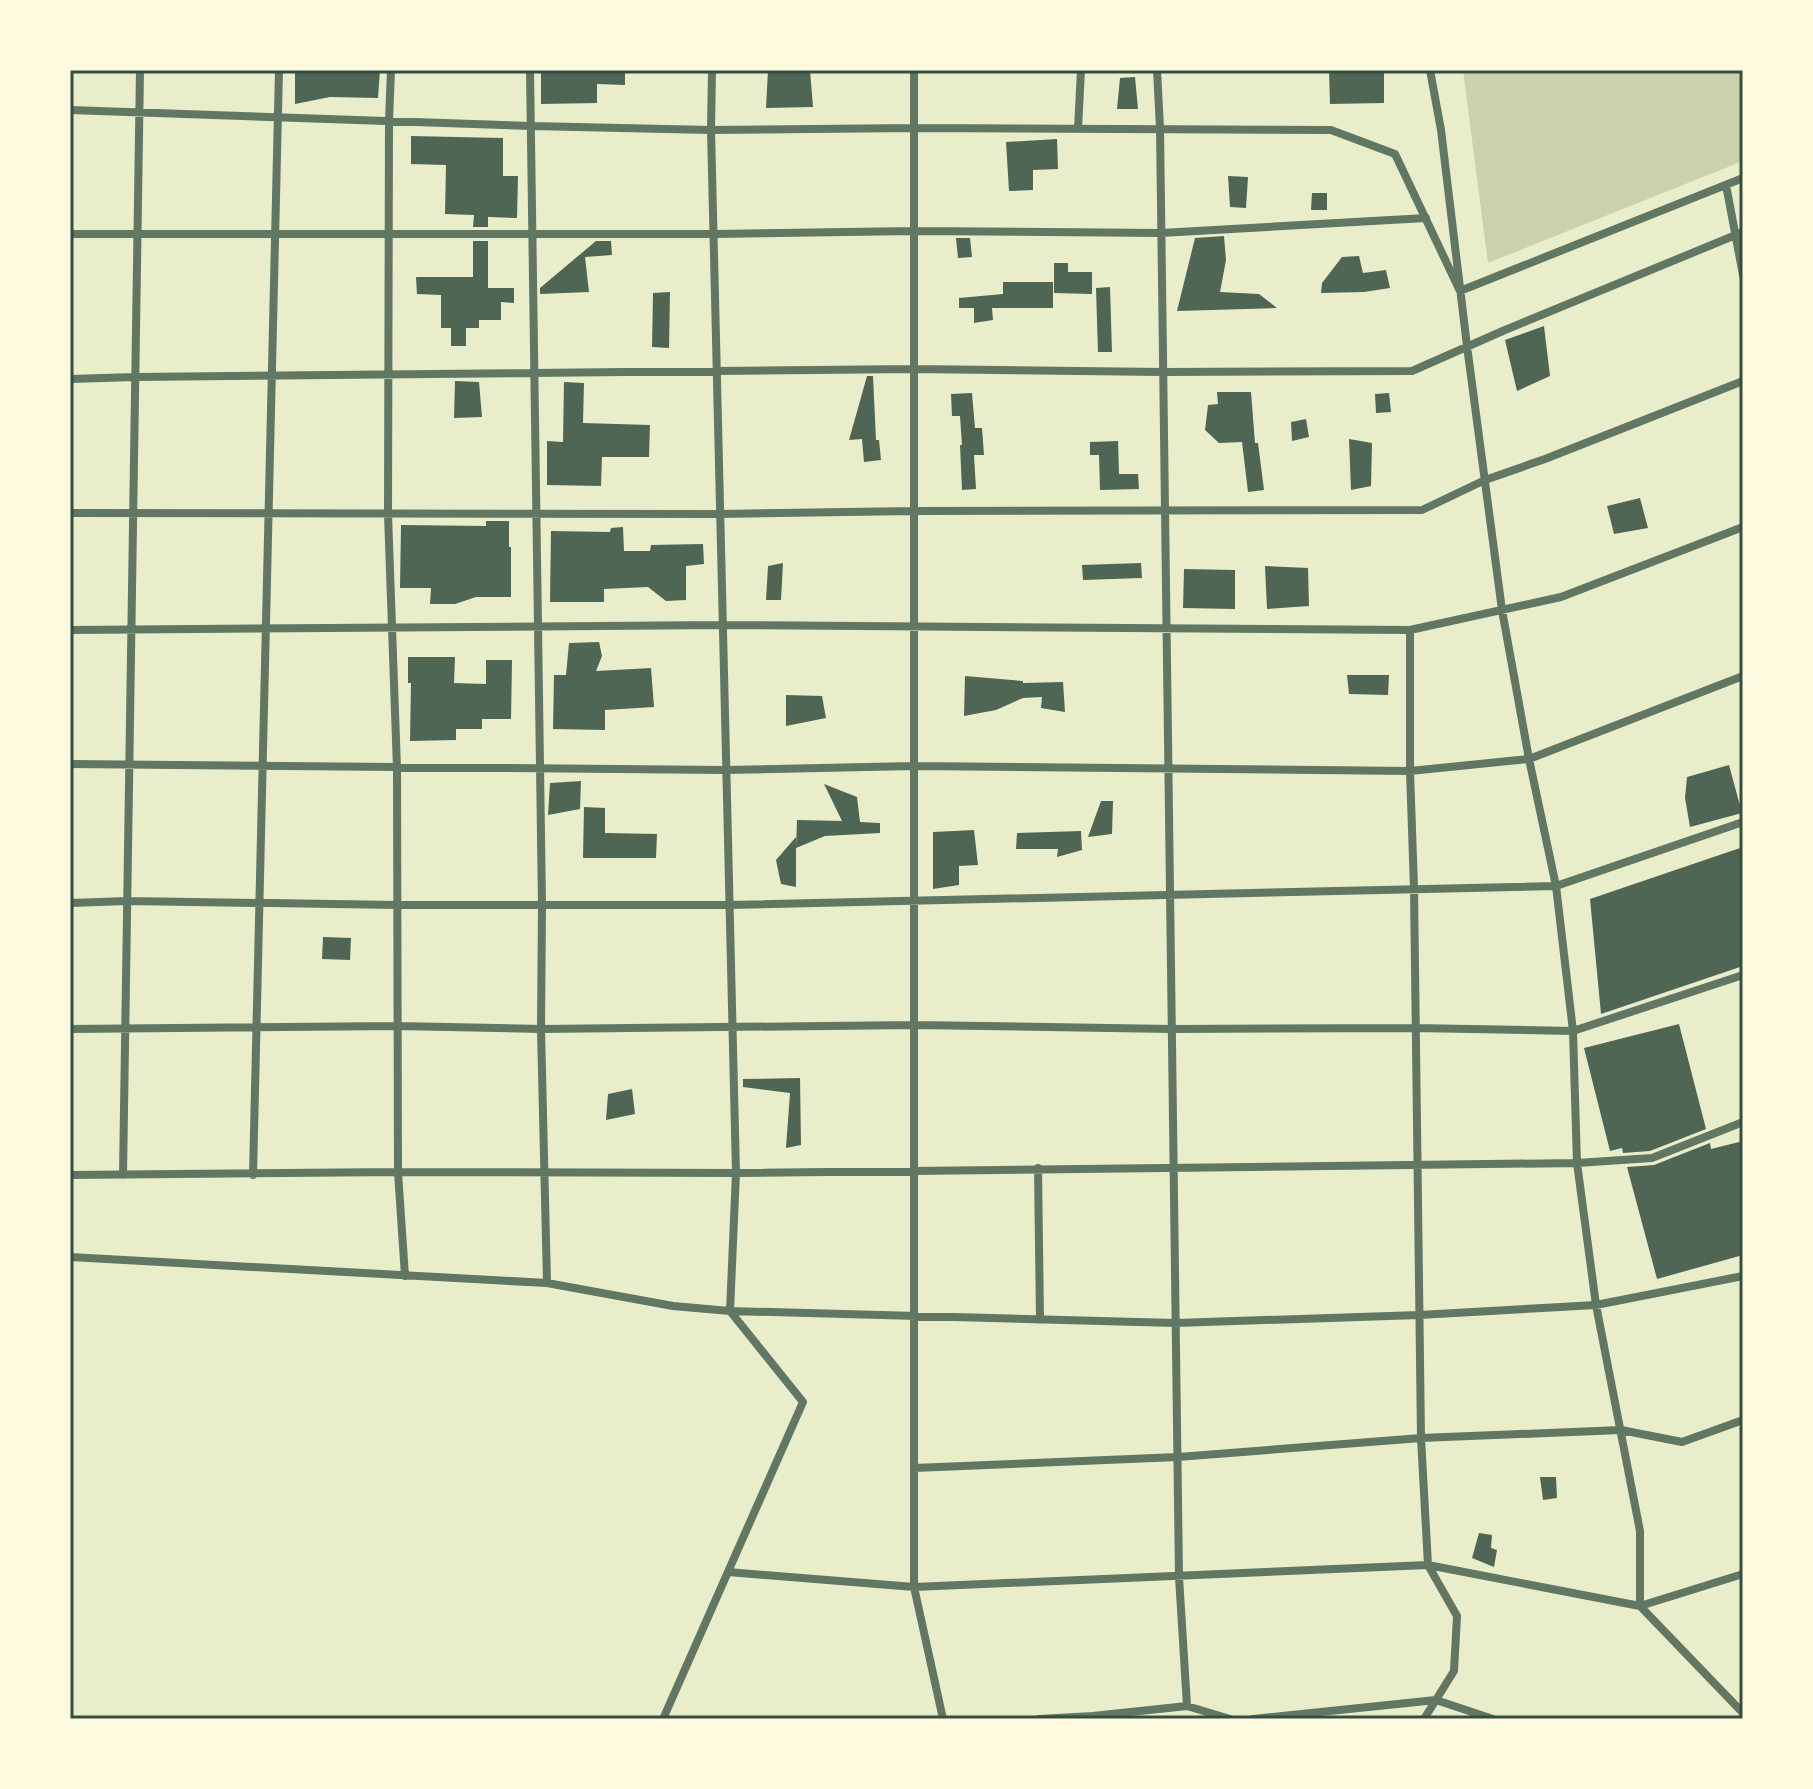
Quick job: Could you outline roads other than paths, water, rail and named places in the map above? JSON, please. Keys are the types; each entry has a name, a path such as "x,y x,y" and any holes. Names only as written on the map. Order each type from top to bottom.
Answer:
{"street":[{"path":"123,1175 140,70"},
{"path":"253,1175 279,70"},
{"path":"391,70 388,514 397,768 398,1172 405,1276"},
{"path":"530,70 542,905 541,1029 547,1283"},
{"path":"663,1719 803,1402 730,1311 736,1173 712,70"},
{"path":"914,70 914,1587 943,1719"},
{"path":"1078,129 1081,70"},
{"path":"1157,70 1179,1577 1187,1706"},
{"path":"1430,70 1441,130 1502,610 1556,886 1573,1031 1577,1163 1596,1305 1640,1531 1640,1606 1743,1713"},
{"path":"70,110 711,130 1331,130 1395,154 1460,291"},
{"path":"1460,291 1743,178"},
{"path":"1726,185 1740,234 1743,275"},
{"path":"70,234 1161,233 1426,218"},
{"path":"70,379 717,370 1412,371 1740,234"},
{"path":"70,513 720,514 1422,510 1485,480 1743,381"},
{"path":"70,630 722,625 1410,630 1561,597 1743,527"},
{"path":"1410,630 1421,1438 1428,1565 1457,1616 1454,1671 1424,1719"},
{"path":"70,764 725,770 914,766 1410,771 1529,759 1743,676"},
{"path":"70,903 729,905 1556,886 1743,822"},
{"path":"70,1029 914,1025 1573,1031 1743,975"},
{"path":"70,1175 736,1173 1577,1163 1652,1158 1743,1122"},
{"path":"1038,1168 1040,1320"},
{"path":"70,1257 547,1283 673,1306 730,1311 1176,1323 1419,1315 1596,1305 1743,1276"},
{"path":"914,1468 1178,1457 1421,1438 1621,1430 1682,1442 1743,1420"},
{"path":"728,1572 914,1587 1428,1565 1640,1606 1743,1574"},
{"path":"1253,1719 1436,1700 1493,1719"},
{"path":"1039,1719 1093,1718 1187,1706 1230,1719"}]}
